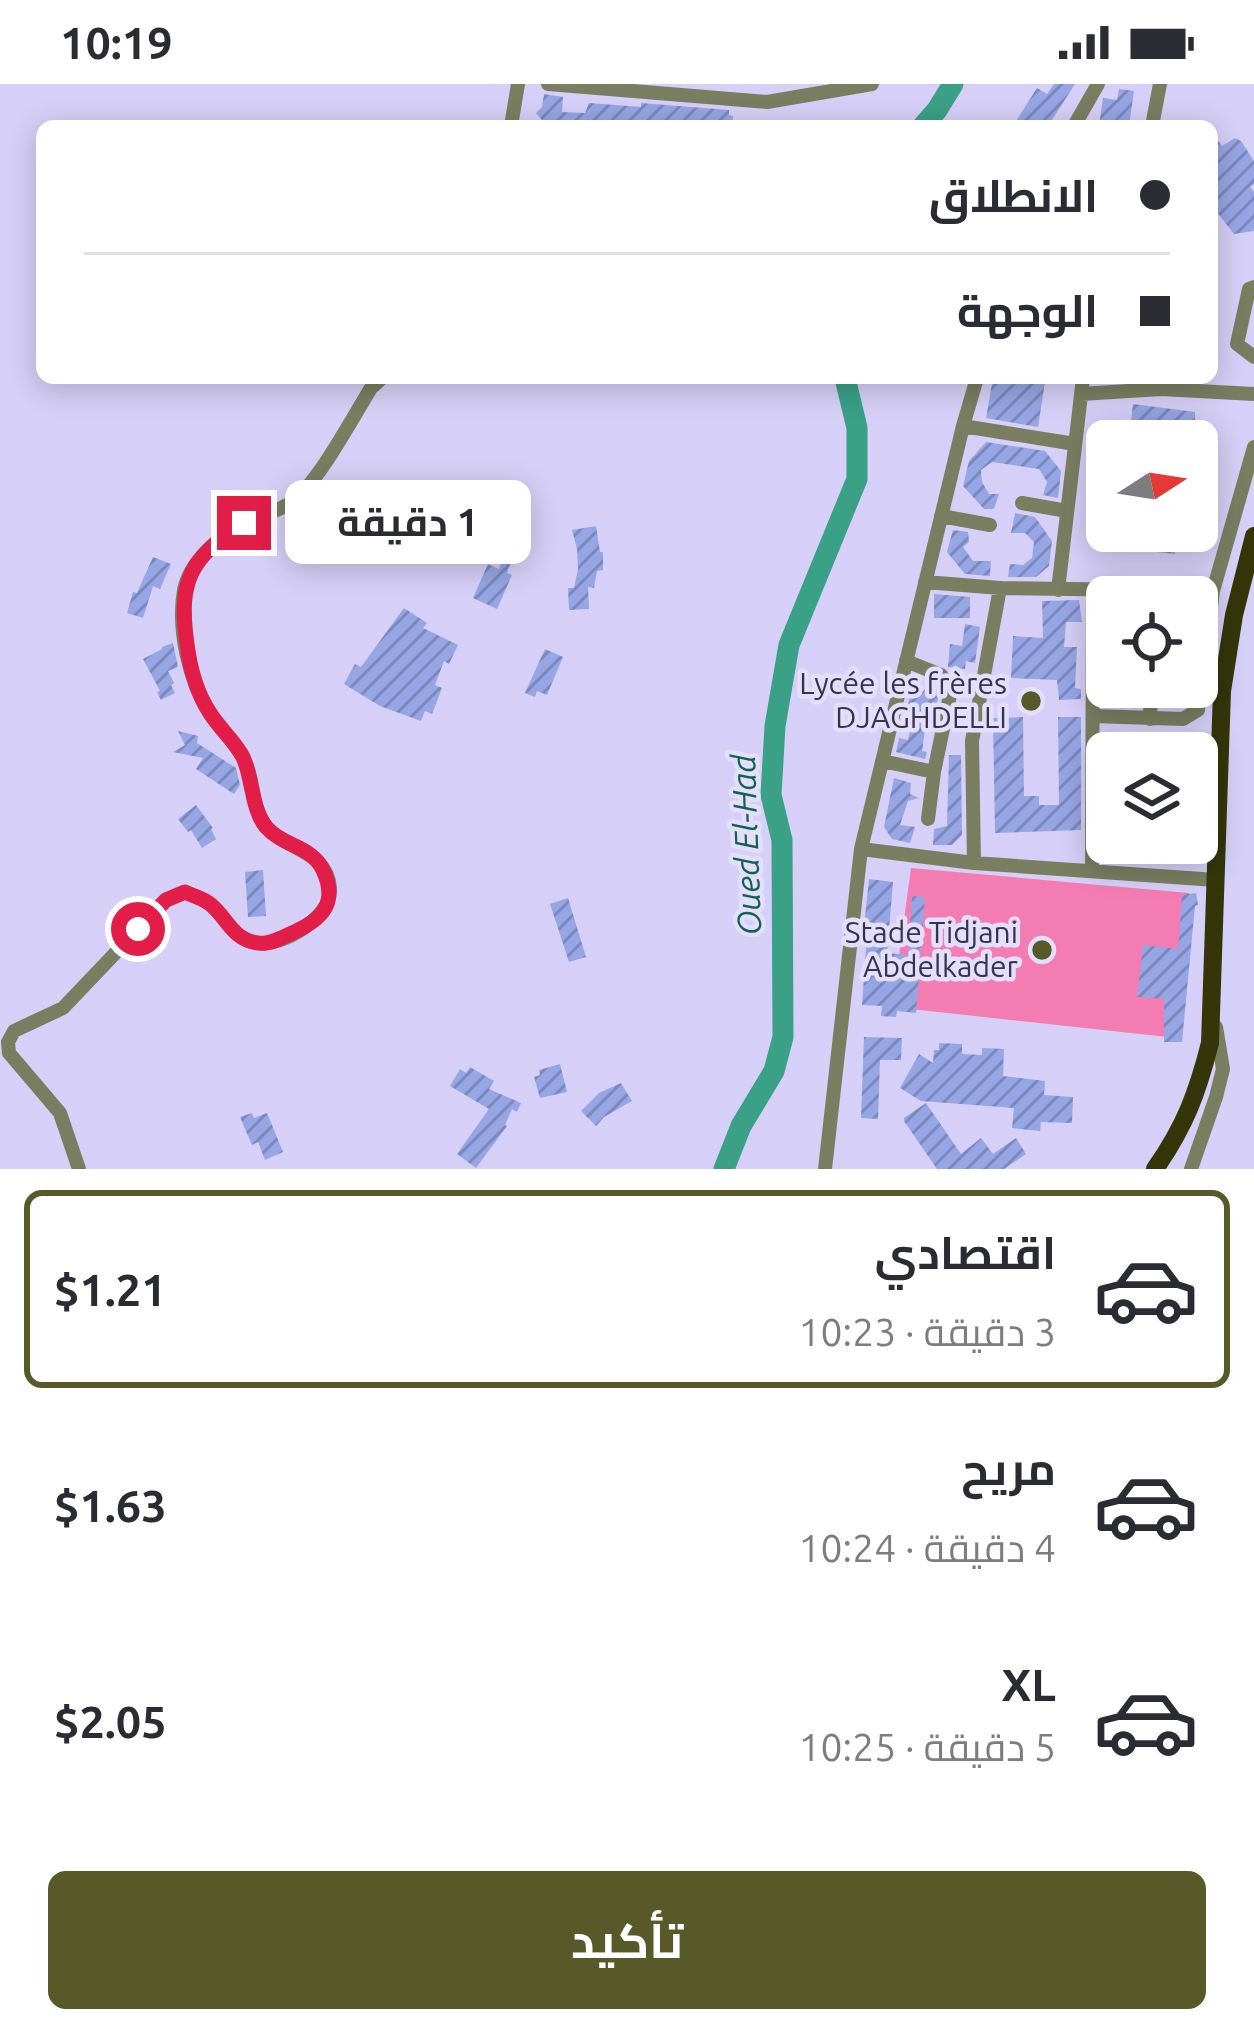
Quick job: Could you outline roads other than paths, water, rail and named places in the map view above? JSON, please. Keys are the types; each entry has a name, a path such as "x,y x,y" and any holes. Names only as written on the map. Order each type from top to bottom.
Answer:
{"main road":[{"path":"1155,1169 1178,1137 1197,1094 1210,1043 1222,691 1234,615 1254,536"}],"street":[{"path":"513,120 518,84"},
{"path":"548,84 767,102 872,84"},
{"path":"1077,120 1098,84"},
{"path":"1153,120 1160,84"},
{"path":"1254,287 1249,289 1237,344 1254,357"},
{"path":"80,1169 60,1113 9,1053 14,1031 62,1008 166,900 185,892 214,907 242,939 262,945 314,924 326,910 330,888 322,866 310,853 267,828 240,751 200,695 190,666 184,587 198,561 218,540 290,504 307,489 375,384"},
{"path":"825,1169 861,849 975,384"},
{"path":"1058,590 1082,386 1254,394"},
{"path":"963,426 1075,444"},
{"path":"1217,576 1254,447"},
{"path":"1022,503 1067,512"},
{"path":"941,516 990,525"},
{"path":"925,582 1086,590"},
{"path":"974,862 972,741 1000,588"},
{"path":"906,661 941,675 951,690 928,819"},
{"path":"1093,708 1095,732"},
{"path":"1150,708 1150,719"},
{"path":"1093,716 1183,719 1198,708"},
{"path":"882,761 934,772"},
{"path":"861,849 1216,880"},
{"path":"1092,872 1093,864"},
{"path":"1190,1169 1223,1069 1212,1010"}],"waterway":[{"name":"Oued El-Had","path":"928,120 953,84"},
{"name":"Oued El-Had","path":"724,1169 741,1126 774,1071 783,1037 782,840 771,795 775,726 789,645 857,479 857,428 846,384"}],"place":[{"name":"Lycée les frères DJAGHDELLI","path":"1031,701"},
{"name":"Stade Tidjani Abdelkader","path":"1042,950"}]}
